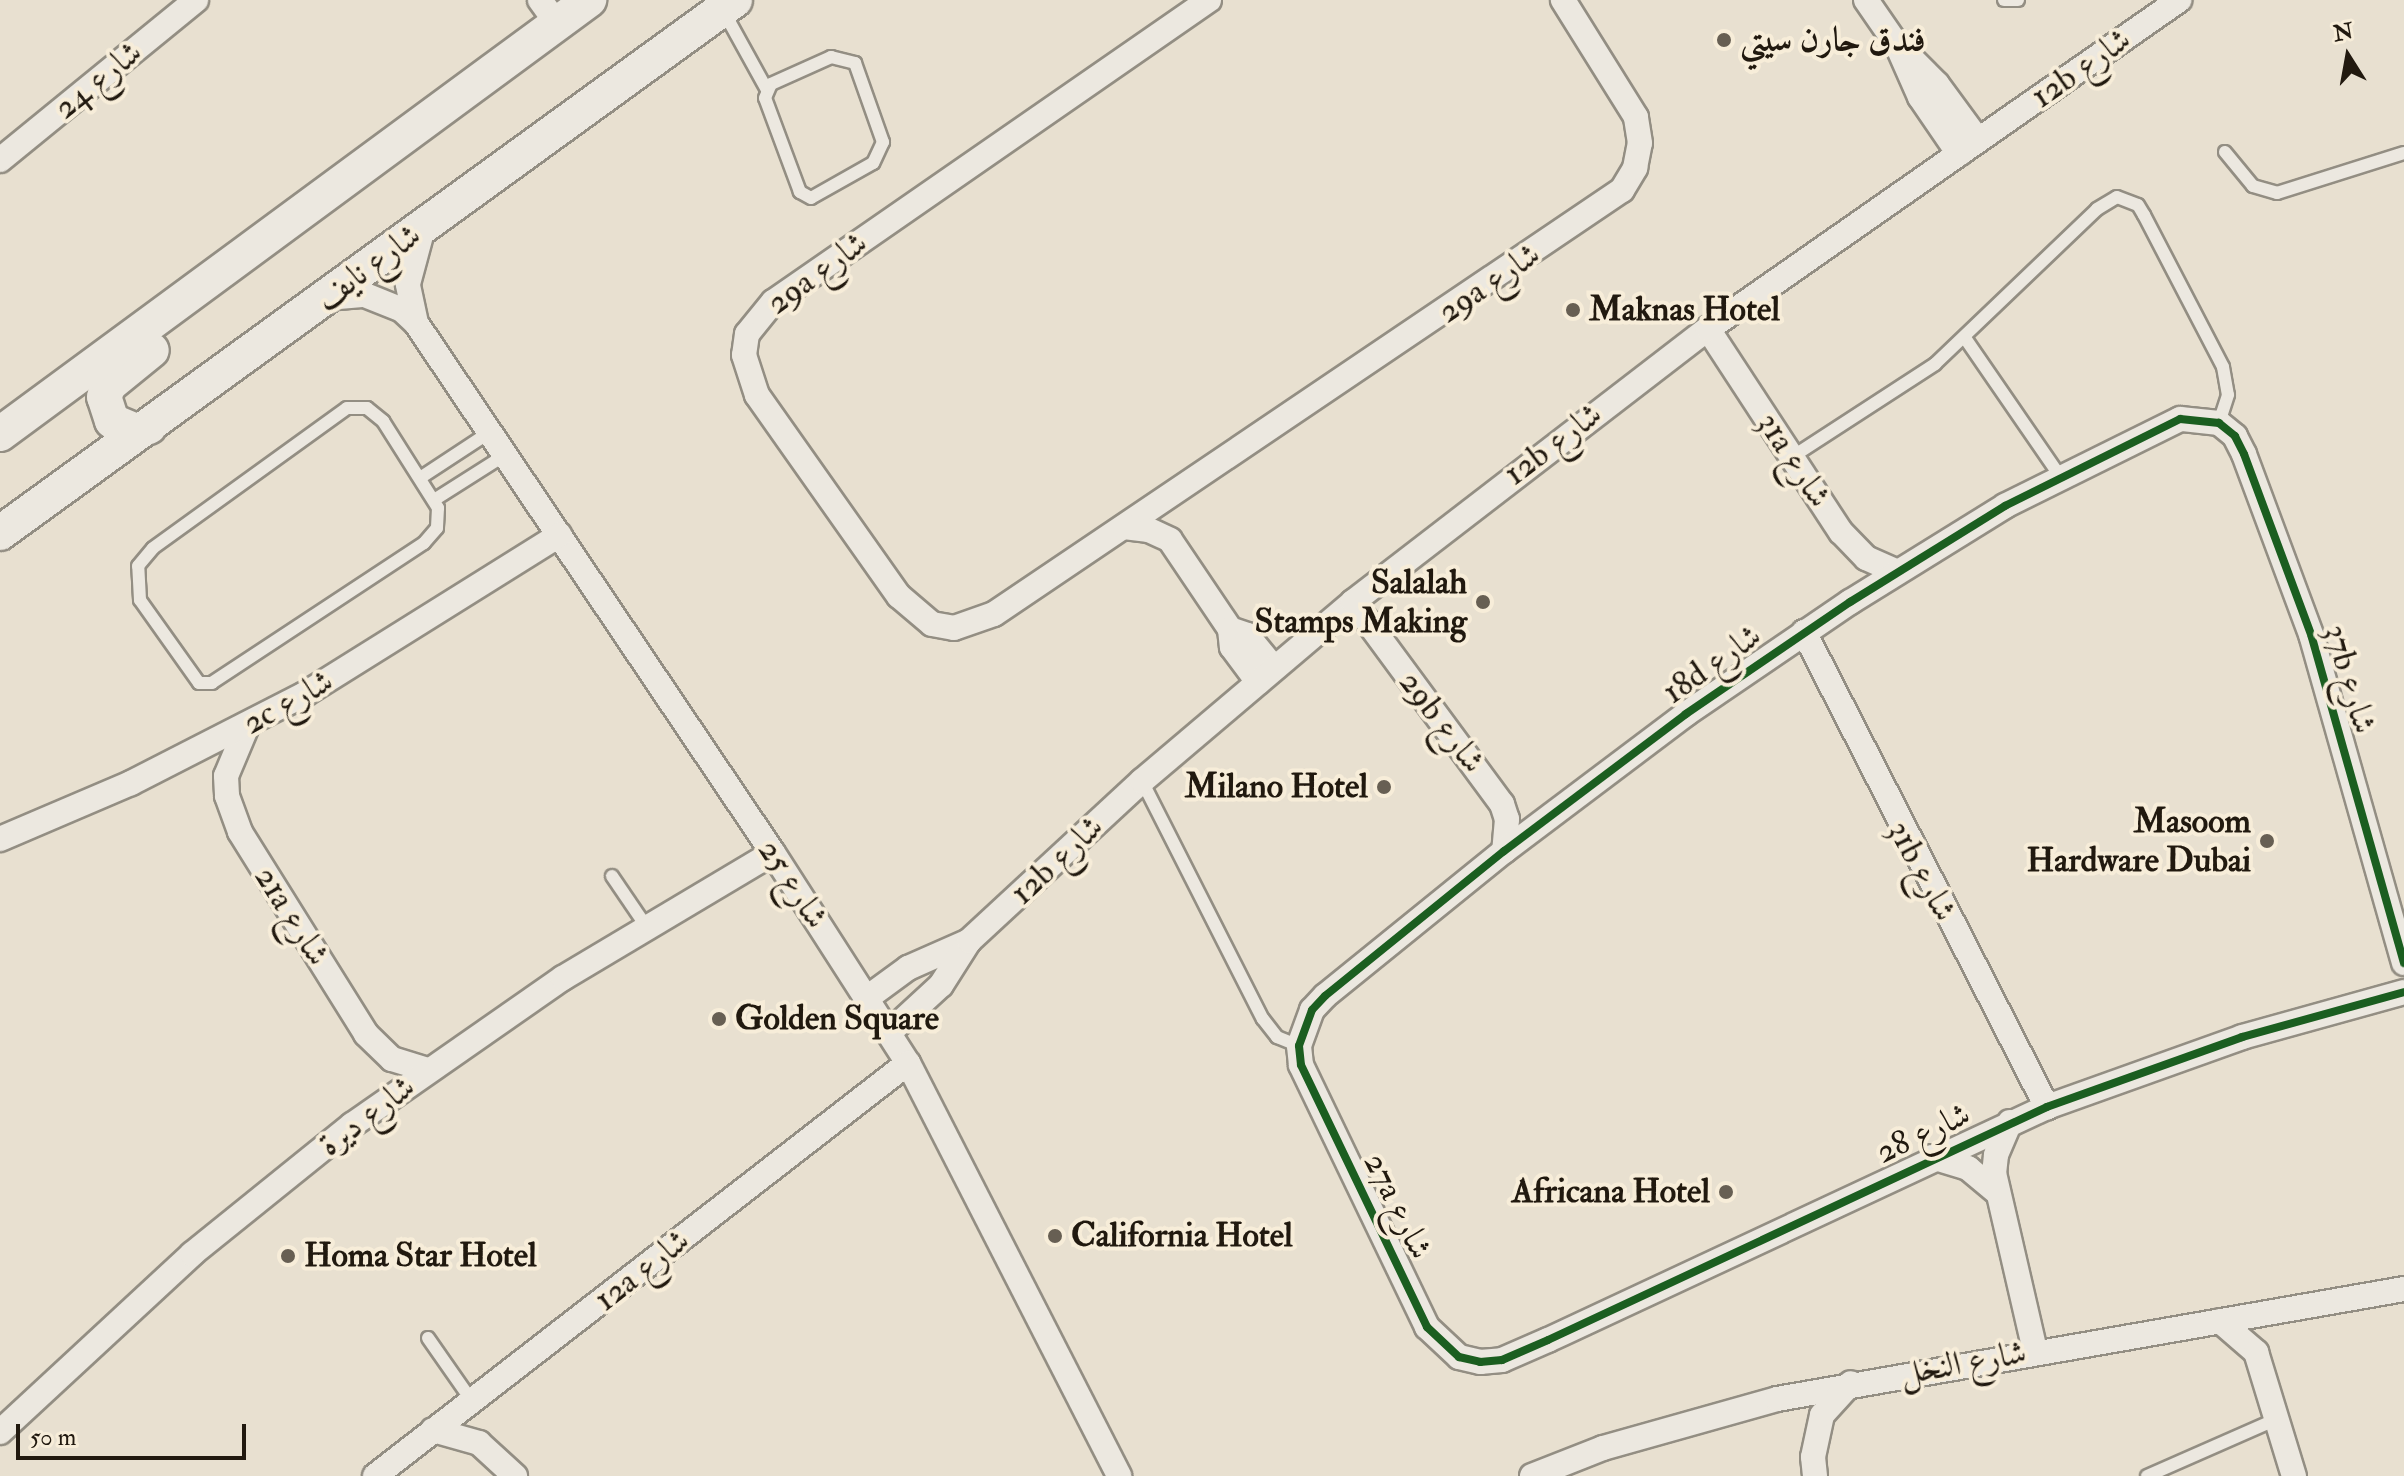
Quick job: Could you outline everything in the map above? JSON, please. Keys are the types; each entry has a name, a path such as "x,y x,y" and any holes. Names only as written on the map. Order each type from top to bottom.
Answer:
{"main road":[{"path":"0,434 262,241 548,12 589,0"},
{"name":"شارع نايف","path":"0,533 728,5"},
{"path":"149,427 136,431 112,421 104,397 109,385 221,296 262,241"}],"street":[{"name":"شارع 24","path":"0,160 196,0"},
{"name":"29a شارع","path":"1209,0 773,302 747,334 744,355 747,376 775,420 899,596 932,624 975,624 1175,493 1622,190 1638,155 1636,117 1563,0"},
{"path":"1866,0 1897,45 1920,97 1968,147"},
{"name":"12b شارع","path":"890,1032 941,985 969,941 1142,781 1353,602 1708,329 2179,0"},
{"name":"شارع 25","path":"416,323 409,274 423,228"},
{"name":"شارع 25","path":"326,298 365,295 402,310 416,323 490,432 890,1032 1119,1476"},
{"name":"31a شارع","path":"1708,329 1852,546 1897,572"},
{"name":"18d شارع","path":"1299,1046 1302,1027 1325,996 1504,851 1804,632 1897,572 2060,476 2180,419 2219,423"},
{"name":"37b شارع","path":"2219,423 2235,436 2244,454 2312,637 2404,963"},
{"path":"1170,540 1175,493"},
{"path":"1124,527 1149,530 1170,540 1230,629 1232,647 1266,675"},
{"name":"2c شارع","path":"0,839 96,799 248,725 559,535"},
{"name":"29b شارع","path":"1353,602 1502,804 1507,819 1504,851"},
{"name":"31b شارع","path":"1804,632 2047,1107"},
{"name":"21a شارع","path":"248,725 230,758 226,776 227,796 240,832 366,1034 392,1059 428,1070"},
{"name":"شارع ديرة","path":"0,1432 203,1245 428,1070 646,926 773,853"},
{"name":"12b شارع","path":"867,998 908,968 969,941"},
{"name":"شارع 28","path":"1480,1362 1502,1360 1548,1340 1932,1157 2047,1107 2242,1037 2404,992"},
{"name":"27a شارع","path":"1299,1046 1301,1065 1427,1327 1441,1345 1480,1362"},
{"name":"12a شارع","path":"375,1476 908,1063"},
{"path":"2010,1122 1996,1155 1997,1192 2035,1350"},
{"path":"1932,1157 1968,1168 1997,1192"},
{"name":"شارع النخل","path":"1532,1476 1689,1421 1851,1383 2404,1289"},
{"path":"2262,1367 2268,1334 2286,1308"},
{"path":"2220,1321 2247,1340 2262,1367 2294,1476"},
{"path":"1815,1476 1815,1436 1822,1415 1851,1383"},
{"path":"0,1407 28,1404"},
{"path":"433,1430 479,1443 515,1476"}],"lane":[{"path":"2004,0 2018,0"},
{"path":"728,5 767,90 766,106 805,197 816,196 861,172 880,153 883,130 860,70 848,57 831,57 767,90"},
{"path":"2225,152 2253,186 2277,193 2404,153"},
{"path":"1792,457 1903,387 1965,338 2106,201 2128,199 2144,215 2223,367 2228,395 2219,423"},
{"path":"1965,338 2060,476"},
{"path":"347,408 376,413 434,500 439,518 424,543 212,683 199,683 188,675 136,589 144,555 347,408"},
{"path":"420,478 490,432"},
{"path":"434,500 505,455"},
{"path":"1142,781 1263,1019 1277,1037 1299,1046"},
{"path":"612,876 646,926"},
{"path":"428,1338 472,1401"},
{"path":"2147,1476 2277,1419"}],"cycle path":[{"path":"2404,963 2312,637 2244,454 2235,436 2219,423 2180,419 2005,506 1850,602 1686,714 1504,851 1325,996 1312,1010 1299,1046 1301,1065 1427,1327 1459,1357 1480,1362 1502,1360 1548,1340 2047,1107 2242,1037 2404,992"}],"place":[{"name":"فندق جارن سيتي","path":"1724,40"},
{"name":"Maknas Hotel","path":"1573,310"},
{"name":"Salalah Stamps Making","path":"1483,602"},
{"name":"Milano Hotel","path":"1384,787"},
{"name":"Masoom Hardware Dubai","path":"2267,841"},
{"name":"Golden Square","path":"719,1019"},
{"name":"Africana Hotel","path":"1726,1192"},
{"name":"California Hotel","path":"1055,1236"},
{"name":"Homa Star Hotel","path":"288,1256"}]}
